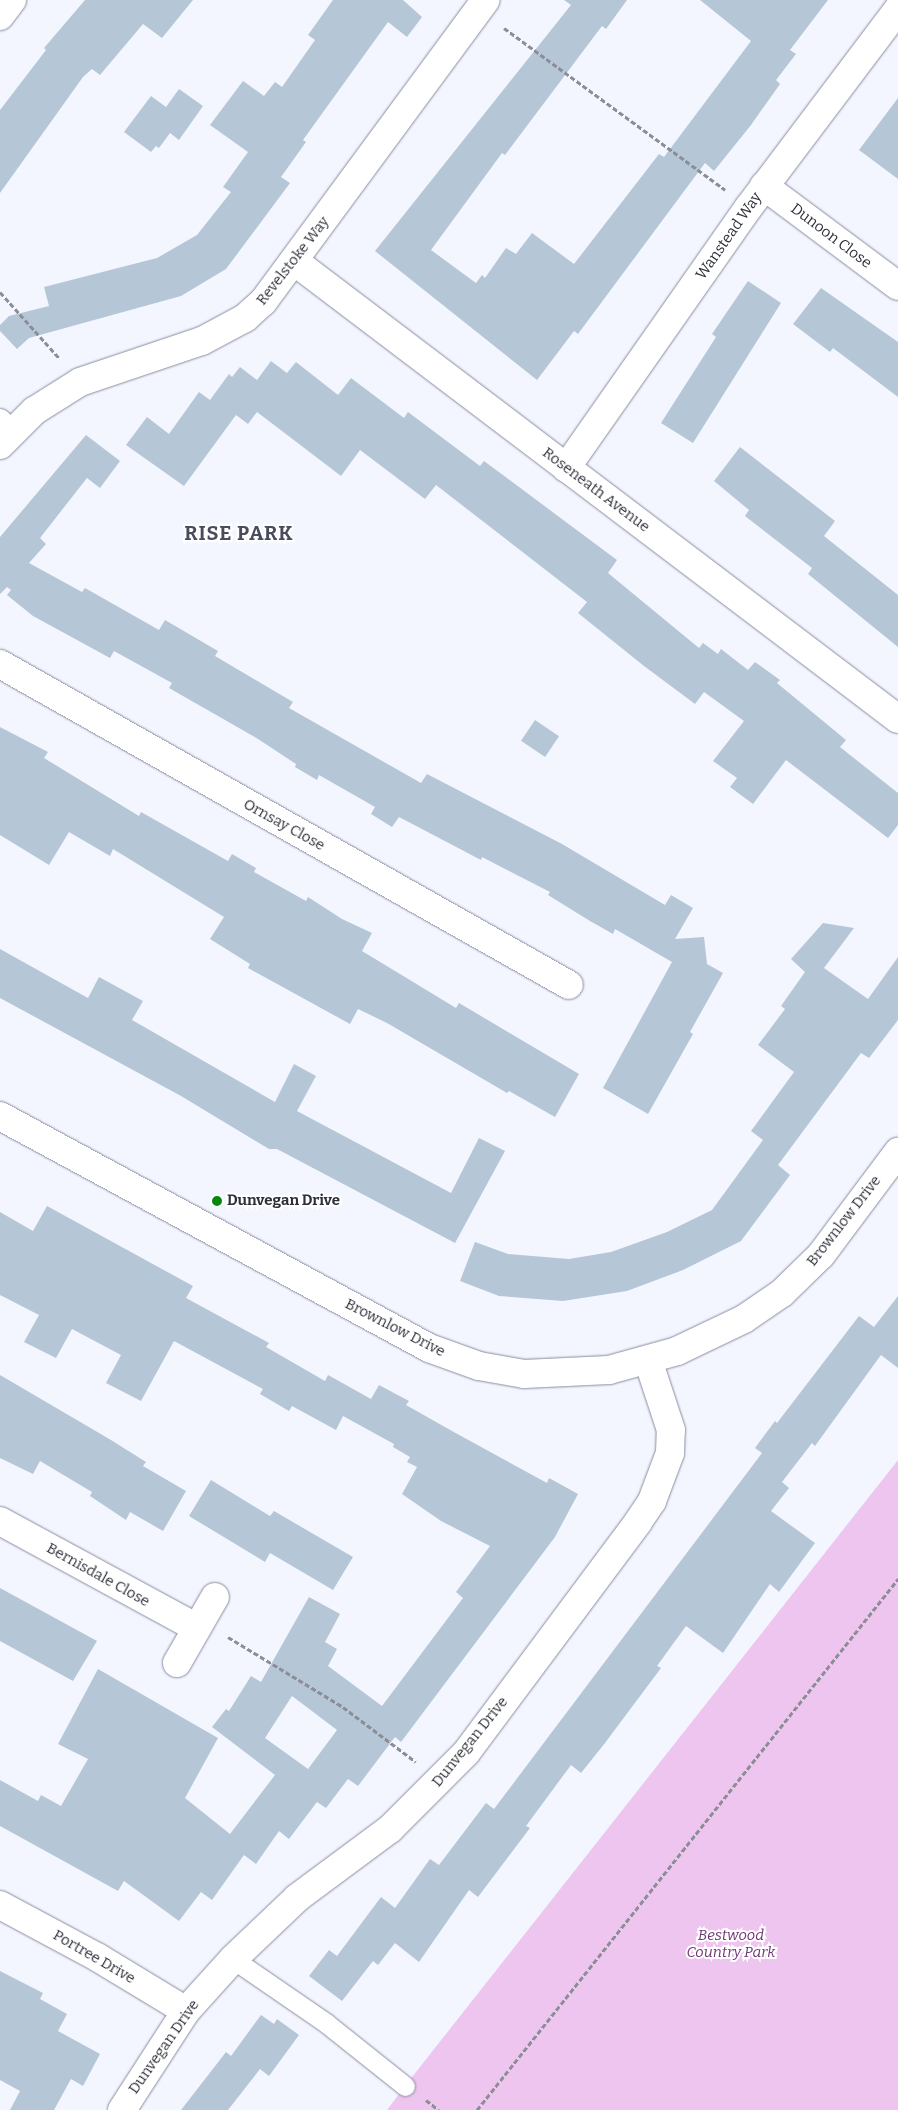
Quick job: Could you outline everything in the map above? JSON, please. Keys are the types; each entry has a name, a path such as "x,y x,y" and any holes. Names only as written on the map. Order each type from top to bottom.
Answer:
{"street":[{"path":"0,16 12,0"},
{"name":"Revelstoke Way","path":"4,431 80,382 226,330 263,302 483,5"},
{"name":"Wanstead Way","path":"566,468 757,197 898,9"},
{"name":"Dunoon Close","path":"757,197 898,286"},
{"name":"Roseneath Avenue","path":"294,261 898,719"},
{"name":"Ornsay Close","path":"0,664 569,985"},
{"name":"Brownlow Drive","path":"0,1116 429,1348 478,1366 524,1374 609,1370 648,1360 713,1336 782,1293 821,1255 898,1152"},
{"name":"Dunvegan Drive","path":"122,2110 186,2011 233,1959 297,1898 390,1830 441,1781 472,1745 652,1501 670,1454 671,1430 648,1360"},
{"name":"Bernisdale Close","path":"0,1521 197,1628"},
{"path":"177,1663 215,1597"},
{"name":"Portree Drive","path":"0,1905 97,1957 186,2011"}],"lane":[{"path":"233,1959 326,2023 405,2086"}],"path":[{"path":"483,5 757,197"},
{"path":"0,292 80,382"},
{"path":"477,2110 516,2066 898,1579"},
{"path":"197,1628 217,1630 335,1702 441,1781"}],"green space":[{"name":"Bestwood Country Park","path":"898,1460 898,2110 387,2110 405,2086"}],"building":[{"path":"85,0 193,0 162,38 143,24 100,75 92,69 83,77 0,193 0,110 46,50 44,48"},
{"path":"333,0 403,0 422,17 407,37 388,22 303,140 306,142 281,177 290,183 226,269 181,296 29,338 17,349 0,331 0,325 9,316 49,306 44,287 157,258 197,235 231,192 223,187 248,152 210,125 243,81 264,96 275,82 282,87 315,40 308,35"},
{"path":"564,0 627,0 606,29 602,26 505,155 502,153 431,250 476,283 482,275 485,278 506,248 516,254 532,233 574,264 659,154 664,157 751,41 700,0 828,0 790,50 796,54 776,80 780,84 751,125 714,171 705,163 578,334 574,331 537,380 375,251 571,5"},
{"path":"179,89 203,106 179,140 170,133 159,148 156,146 151,152 124,132 151,96 166,107"},
{"path":"898,98 898,179 859,150"},
{"path":"748,281 781,303 693,443 661,423 716,337 712,334"},
{"path":"821,288 898,342 898,397 833,348 830,352 793,324"},
{"path":"271,361 287,373 296,362 338,395 351,378 404,418 408,412 480,466 484,461 617,560 608,573 699,648 703,643 718,654 721,649 748,670 755,662 780,680 777,683 846,740 840,747 898,793 898,825 888,838 786,760 753,804 730,787 737,778 713,761 744,721 704,692 695,704 644,666 578,613 587,602 436,485 425,499 360,450 341,476 257,412 248,424 236,415 184,486 126,445 147,417 169,434 199,392 210,400 229,374 232,377 240,367 257,380"},
{"path":"86,435 120,461 100,488 87,478 40,538 46,544 29,563 82,592 85,588 159,630 165,620 218,651 215,656 293,702 289,708 421,783 427,774 562,844 665,905 671,895 693,908 675,939 704,937 707,964 723,973 690,1032 693,1034 648,1114 603,1088 672,962 615,929 613,934 548,895 550,892 482,857 481,860 399,817 392,827 371,814 375,807 319,775 317,780 295,767 296,764 258,739 169,688 172,683 114,651 110,658 33,616 7,595 11,590 7,587 0,594 0,537"},
{"path":"740,447 835,521 824,536 898,595 898,647 808,574 812,568 745,516 749,510 714,481"},
{"path":"535,720 559,736 545,757 521,741"},
{"path":"0,727 48,752 44,758 139,816 141,812 228,861 232,854 256,868 254,872 306,901 308,897 342,919 372,933 362,951 456,1008 459,1003 579,1074 555,1117 509,1091 507,1093 387,1023 358,1009 350,1024 248,968 250,964 210,939 224,917 113,849 110,856 69,832 49,865 0,835"},
{"path":"823,923 854,928 824,968 868,999 898,957 898,1020 869,1058 861,1053 778,1165 790,1175 741,1241 683,1270 627,1291 563,1301 499,1296 460,1281 475,1242 508,1254 569,1259 611,1252 667,1232 712,1210 763,1140 751,1131 794,1072 758,1045 785,1009 781,1006 805,972 791,959"},
{"path":"0,949 88,998 99,977 143,1001 132,1020 275,1102 294,1064 316,1076 297,1111 451,1193 479,1138 505,1151 455,1243 277,1149 269,1149 181,1096 0,998"},
{"path":"47,1206 193,1286 186,1298 269,1343 266,1347 325,1381 328,1375 371,1399 379,1385 409,1401 406,1405 452,1431 547,1483 549,1478 578,1494 555,1537 401,1742 395,1737 358,1786 348,1779 326,1808 317,1802 289,1839 279,1831 256,1864 244,1855 212,1900 201,1892 179,1921 124,1881 118,1891 0,1826 0,1780 38,1801 41,1795 61,1806 88,1759 58,1744 98,1669 218,1738 185,1798 230,1834 275,1775 212,1727 226,1709 229,1711 251,1676 261,1682 309,1597 340,1614 325,1642 337,1649 328,1666 382,1706 463,1598 456,1592 490,1546 441,1521 402,1494 417,1467 407,1462 410,1457 393,1447 394,1444 343,1416 336,1430 292,1406 289,1411 260,1394 263,1389 174,1341 141,1401 106,1383 121,1355 72,1329 56,1358 24,1342 39,1315 0,1295 0,1212 33,1231","holes":["292,1696 337,1730 308,1769 265,1738"]},
{"path":"898,1296 898,1368 881,1355 815,1446 812,1443 782,1482 789,1488 771,1511 815,1543 779,1592 770,1584 723,1653 686,1626 657,1666 661,1668 605,1743 581,1773 571,1765 526,1826 530,1828 478,1897 469,1890 419,1962 395,1943 378,1965 373,1961 342,2001 309,1976 329,1950 337,1956 381,1897 395,1908 430,1859 439,1865 486,1803 494,1809 762,1453 755,1448 775,1421 777,1423 859,1316 874,1327"},
{"path":"0,1375 111,1440 146,1462 143,1466 186,1491 163,1531 130,1512 126,1520 90,1496 92,1492 40,1461 33,1474 0,1458"},
{"path":"211,1480 270,1516 274,1511 353,1557 333,1590 270,1553 265,1562 189,1516"},
{"path":"0,1588 97,1641 73,1681 0,1641"},
{"path":"0,1971 43,1993 40,1999 67,2014 58,2031 100,2054 83,2086 71,2079 54,2110 10,2110 20,2091 0,2080"},
{"path":"261,2015 274,2024 277,2019 299,2035 269,2076 260,2069 228,2110 181,2110 226,2052 231,2056"}],"place":[{"name":"Dunvegan Drive","path":"217,1201"}],"district":[{"name":"RISE PARK","path":"239,533"}]}
